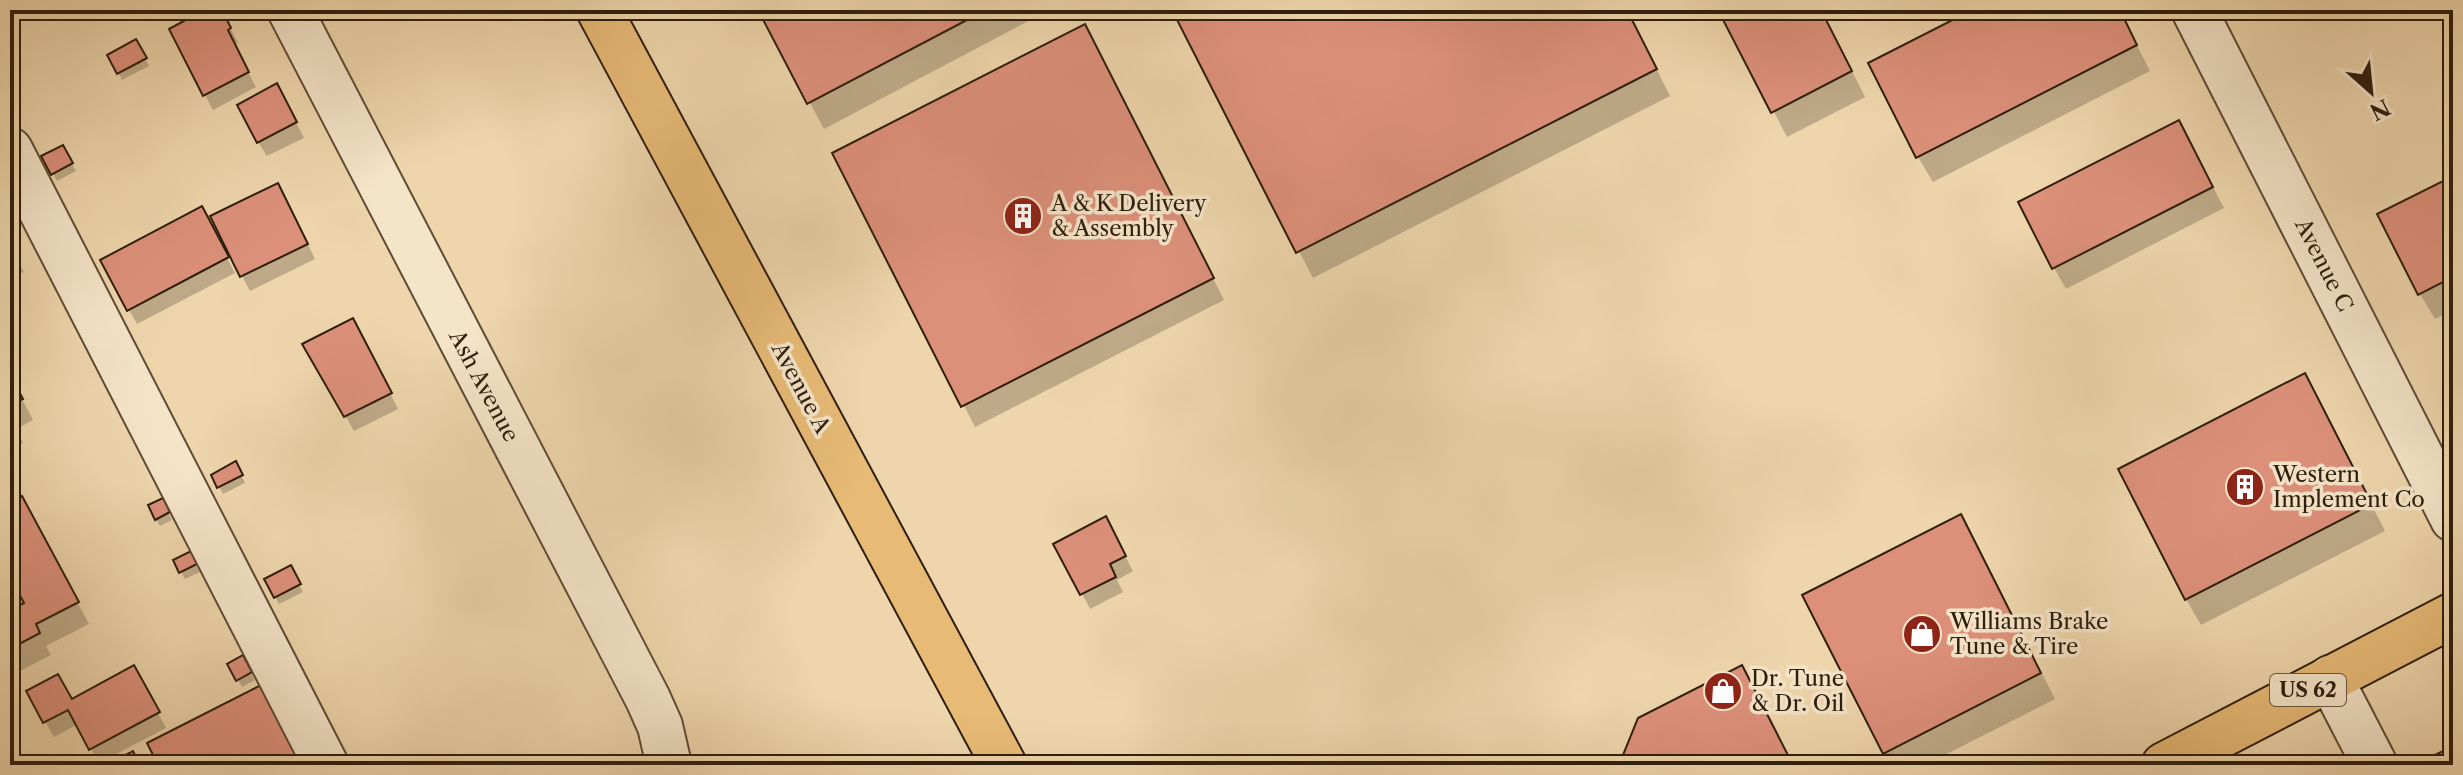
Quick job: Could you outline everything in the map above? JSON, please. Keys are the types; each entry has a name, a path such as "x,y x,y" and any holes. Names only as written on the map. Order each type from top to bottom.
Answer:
{"main road":[{"name":"Avenue A","path":"599,10 1004,765"},
{"name":"US 62","path":"2164,765 2453,615"}],"street":[{"name":"Ash Avenue","path":"290,10 648,699 660,726 669,765"},
{"name":"Avenue C","path":"2194,10 2453,519"},
{"path":"10,150 326,765"},
{"path":"2330,678 2375,765"}],"building":[{"path":"204,10 222,10 231,28 228,30 249,72 203,96 169,29"},
{"path":"758,10 986,10 807,104"},
{"path":"1172,10 1627,10 1657,69 1296,253"},
{"path":"1718,10 1821,10 1852,71 1771,113"},
{"path":"1972,10 2120,10 2137,45 1916,158 1868,63"},
{"name":"A & K Delivery & Assembly","path":"1085,24 1214,278 961,407 832,153"},
{"path":"136,39 147,58 117,74 107,55"},
{"path":"277,83 297,122 257,143 237,105"},
{"path":"2179,120 2213,187 2052,269 2018,202"},
{"path":"63,145 73,163 51,175 41,156"},
{"path":"2453,176 2453,277 2418,295 2377,214"},
{"path":"278,183 308,244 240,277 210,216"},
{"path":"202,206 229,257 127,311 100,260"},
{"path":"353,318 392,393 344,417 302,344"},
{"name":"Western Implement Co","path":"2305,373 2372,504 2185,600 2118,469"},
{"path":"10,374 23,399 10,405"},
{"path":"236,461 243,475 217,488 211,475"},
{"path":"22,496 79,602 36,624 40,633 10,649 10,610 24,603 17,590 10,594 10,503"},
{"path":"163,498 170,512 155,520 148,505"},
{"name":"Williams Brake Tune & Tire","path":"1961,514 2041,673 1883,754 1802,595"},
{"path":"1106,516 1126,556 1110,564 1116,577 1080,595 1053,544"},
{"path":"191,551 197,564 179,573 173,560"},
{"path":"291,565 301,584 274,598 264,579"},
{"path":"243,655 252,672 236,681 227,664"},
{"path":"134,665 160,712 89,750 68,710 43,723 26,691 58,674 72,699"},
{"name":"Dr. Tune & Dr. Oil","path":"1742,665 1793,765 1619,765 1638,718"},
{"path":"263,684 305,765 158,765 147,743"},
{"path":"2453,746 2453,765 2441,765 2435,755"},
{"path":"133,751 140,765 106,765"}],"place":[{"name":"A & K Delivery & Assembly","path":"1023,216"},
{"name":"Western Implement Co","path":"2245,487"},
{"name":"Williams Brake Tune & Tire","path":"1922,634"},
{"name":"Dr. Tune & Dr. Oil","path":"1723,691"}]}
